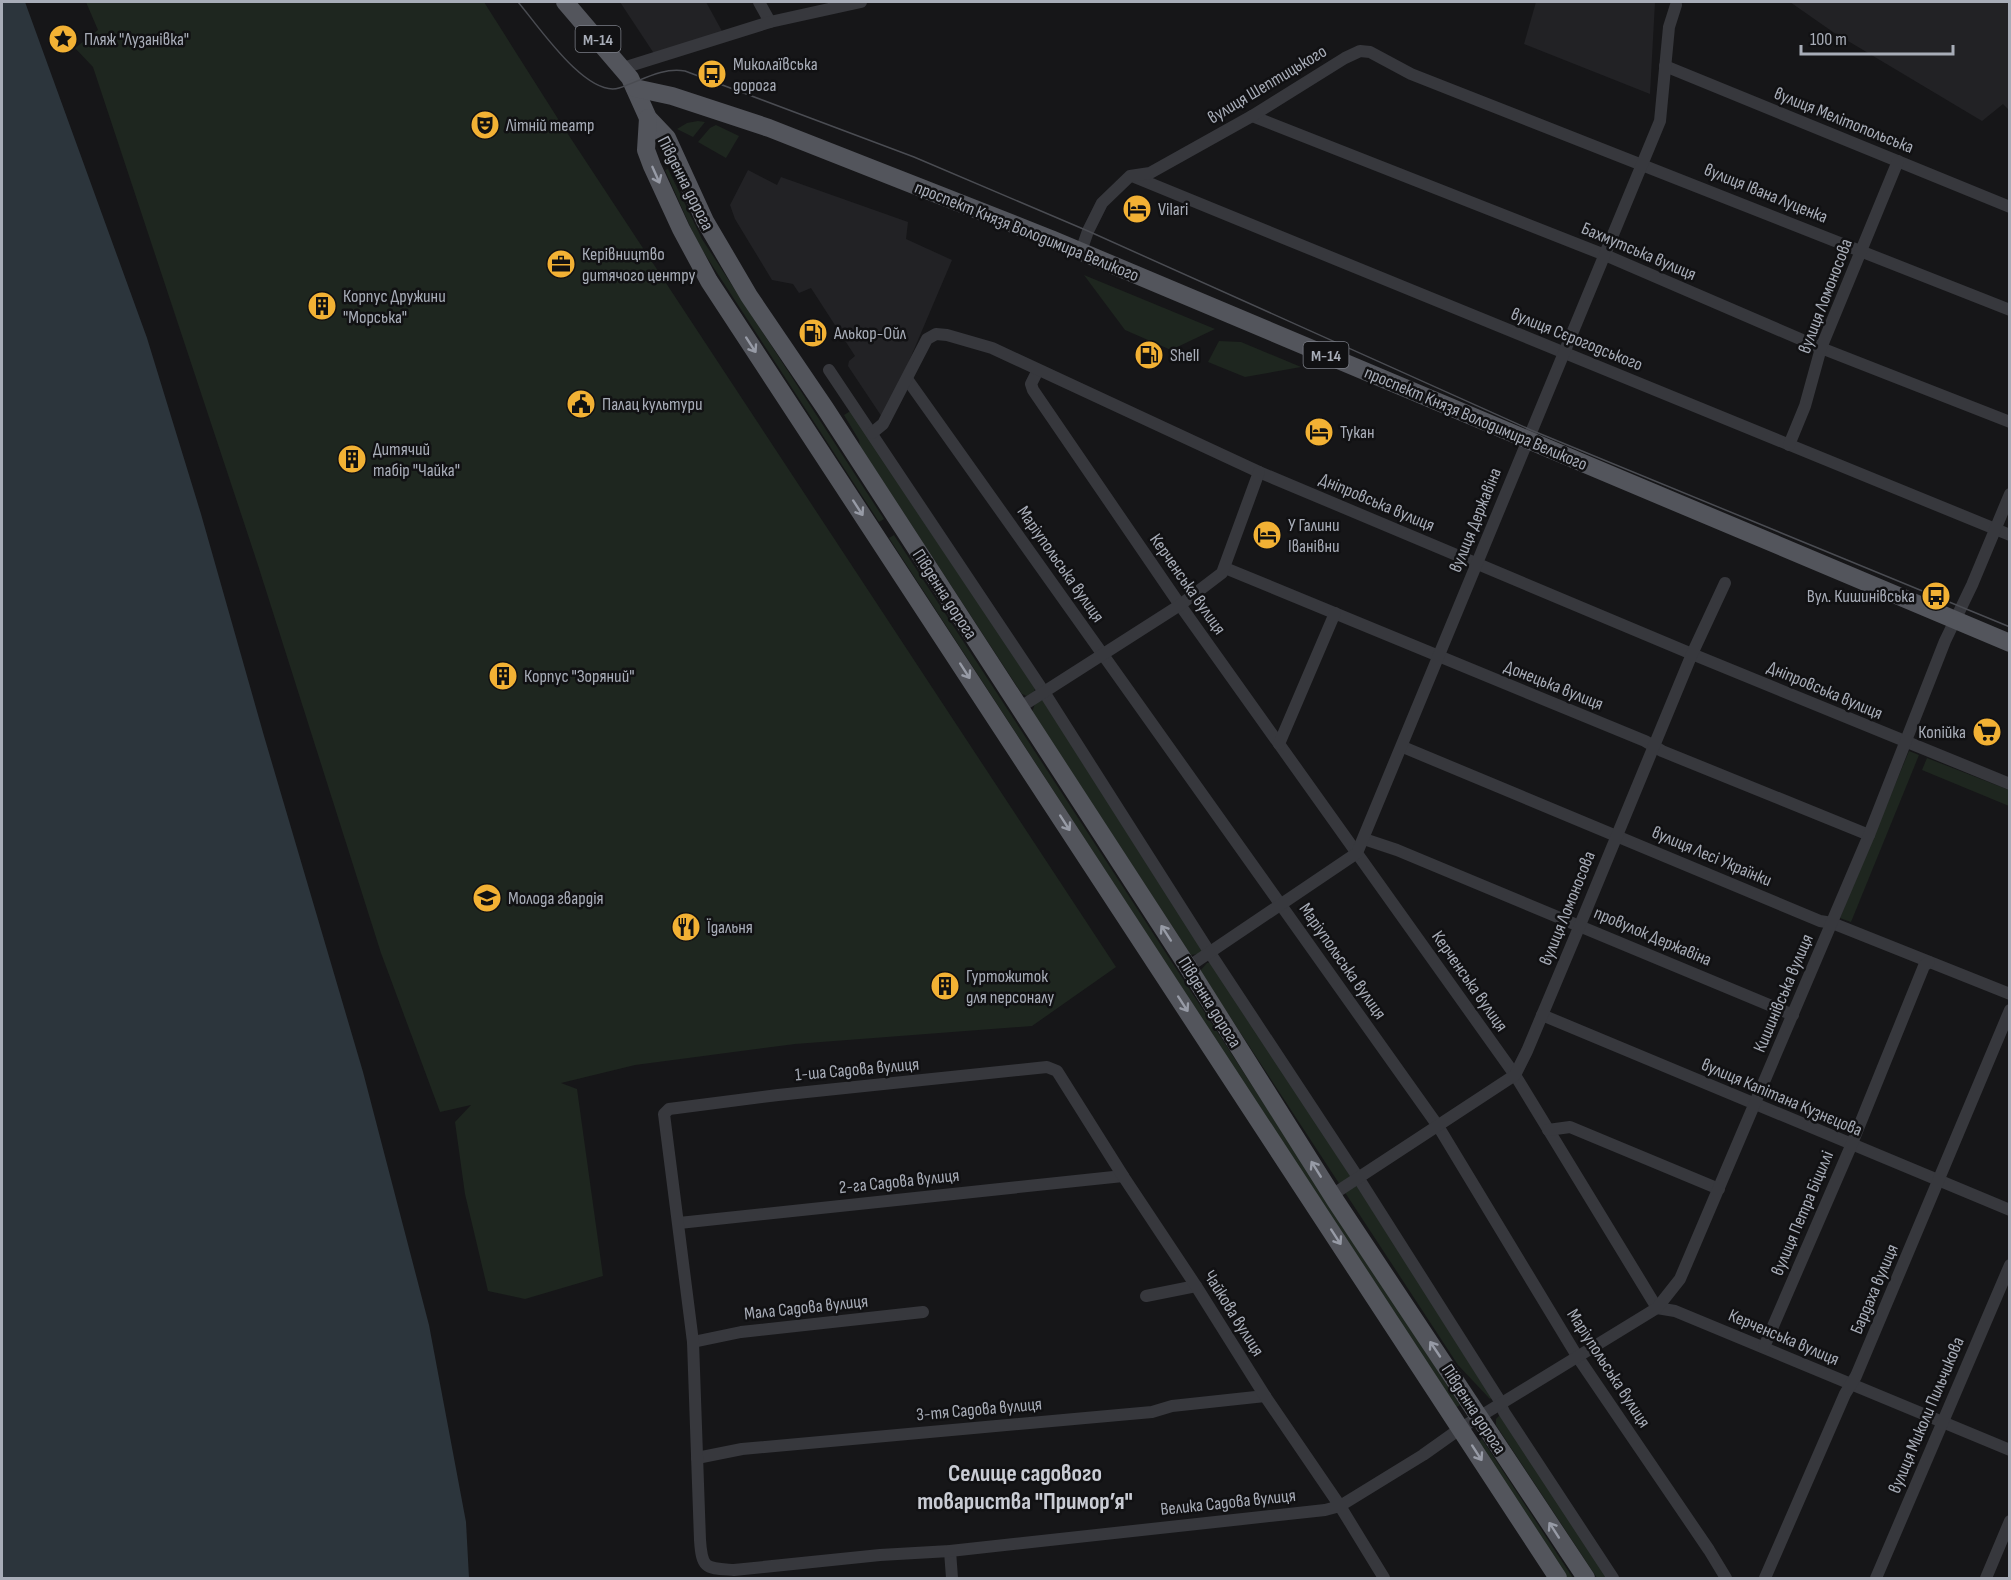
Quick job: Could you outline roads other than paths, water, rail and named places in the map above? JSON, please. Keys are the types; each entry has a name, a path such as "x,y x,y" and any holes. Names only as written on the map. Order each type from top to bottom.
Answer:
{"main road":[{"name":"М-14","path":"565,2 623,68 648,118"},
{"name":"проспект Князя Володимира Великого","path":"635,88 672,96 769,129 1081,251 2010,644"},
{"name":"Південна дорога","path":"648,118 667,138 705,220 749,296 897,518 1188,967 1332,1195 1586,1578"},
{"name":"Південна дорога","path":"648,118 646,150 681,229 704,271 1558,1578"},
{"path":"874,532 897,518"}],"street":[{"path":"759,2 770,22"},
{"path":"623,68 770,22 861,2"},
{"name":"вулиця Державіна","path":"1188,967 1357,853 1403,747 1527,440 1660,121 1669,27 1676,5"},
{"name":"вулиця Шептицького","path":"1081,251 1102,203 1131,176 1150,173 1252,116 1345,58 1365,51 1376,54 1411,74 1508,111"},
{"name":"вулиця Мелітопольська","path":"1665,66 2010,207"},
{"name":"вулиця Івана Луценка","path":"1508,111 2010,310"},
{"name":"Бахмутська вулиця","path":"1252,116 1605,255 1821,348 2010,422"},
{"name":"вулиця Ломоносова","path":"1789,445 1805,406 1821,348 1898,161"},
{"name":"вулиця Сєрогодського","path":"1131,176 2010,535"},
{"name":"Дніпровська вулиця","path":"908,379 924,343 936,334 947,334 975,342 1259,472 1906,743 2010,784"},
{"path":"830,370 1044,692 1210,953 1359,1179 1613,1578"},
{"name":"Керченська вулиця","path":"1038,370 1031,384 1033,390 1180,605 1515,1075 1658,1308 1672,1310 1764,1347 1850,1385 2010,1450"},
{"path":"872,433 883,424 908,379"},
{"name":"Маріупольська вулиця","path":"908,379 1438,1126 1577,1356 1703,1540 1726,1578"},
{"path":"1019,708 1180,605 1222,573 1259,472"},
{"name":"Кишинівська вулиця","path":"1480,1417 1658,1308 1680,1280 1756,1105 1869,835 1955,621 2010,494"},
{"name":"Донецька вулиця","path":"1225,568 1869,835"},
{"name":"вулиця Ломоносова","path":"1515,1075 1692,654 1725,583"},
{"path":"1279,744 1335,613"},
{"name":"вулиця Лесі Українки","path":"1403,747 1820,921 1832,923 2010,994"},
{"name":"провулок Державіна","path":"1364,839 1397,850 1580,925 1793,1015"},
{"name":"вулиця Петра Біциллі","path":"1764,1347 1851,1146 1924,966 1929,962"},
{"name":"Бардаха вулиця","path":"1765,1578 1845,1394 1856,1376 2010,1010"},
{"name":"вулиця Капітана Кузнєцова","path":"1542,1015 1851,1146 2010,1210"},
{"name":"1-ша Садова вулиця","path":"679,1223 664,1114 669,1109 778,1095 1052,1068"},
{"name":"Чайкова вулиця","path":"1052,1068 1057,1071 1264,1396 1340,1506 1384,1578"},
{"path":"1332,1195 1515,1075"},
{"path":"1548,1130 1570,1127 1719,1189"},
{"name":"2-га Садова вулиця","path":"679,1223 1123,1176"},
{"path":"679,1223 693,1342 697,1458"},
{"name":"вулиця Миколи Пильчикова","path":"1876,1578 2010,1265"},
{"path":"1146,1296 1196,1286"},
{"name":"Мала Садова вулиця","path":"693,1342 741,1332 923,1312"},
{"name":"3-тя Садова вулиця","path":"697,1458 742,1449 1152,1412 1172,1406 1264,1396"},
{"name":"Велика Садова вулиця","path":"697,1458 701,1558 705,1564 714,1569 739,1574 880,1556 950,1551 1325,1510 1340,1506 1480,1417"},
{"path":"1986,1578 2010,1521"},
{"path":"950,1551 952,1578"}],"tram line":[{"path":"518,2 563,57 592,82 606,88 619,88 668,71 685,71 914,157 1088,231 1531,430 2010,627"}],"place":[{"name":"Пляж \"Лузанівка\"","path":"63,39"},
{"name":"Миколаївська дорога","path":"712,74"},
{"name":"Літній театр","path":"485,125"},
{"name":"Vilari","path":"1137,209"},
{"name":"Керівництво дитячого центру","path":"561,264"},
{"name":"Корпус Дружини \"Морська\"","path":"322,306"},
{"name":"Алькор-Ойл","path":"813,333"},
{"name":"Shell","path":"1149,355"},
{"name":"Палац культури","path":"581,404"},
{"name":"Тукан","path":"1319,432"},
{"name":"Дитячий табір \"Чайка\"","path":"352,459"},
{"name":"У Галини Іванівни","path":"1267,535"},
{"name":"Вул. Кишинівська","path":"1936,596"},
{"name":"Корпус \"Зоряний\"","path":"503,676"},
{"name":"Копійка","path":"1987,732"},
{"name":"Молода гвардія","path":"487,898"},
{"name":"Їдальня","path":"686,927"},
{"name":"Гуртожиток для персоналу","path":"945,986"}],"district":[{"name":"Селище садового товариства \"Примор’я\"","path":"1025,1487"}]}
